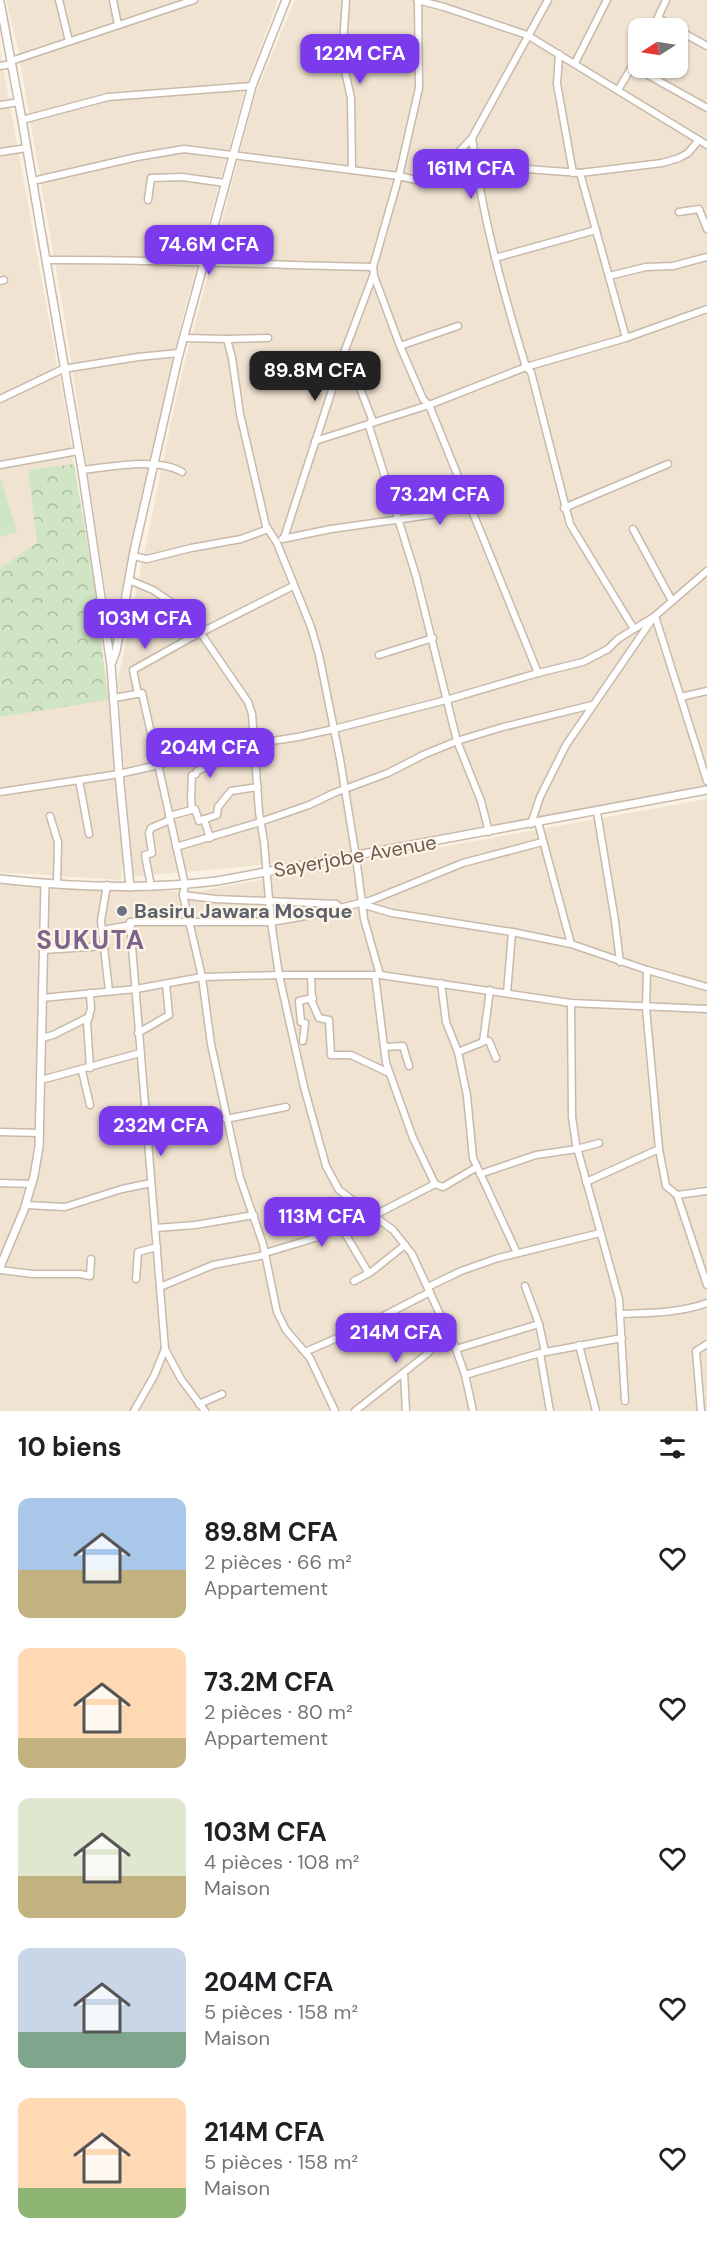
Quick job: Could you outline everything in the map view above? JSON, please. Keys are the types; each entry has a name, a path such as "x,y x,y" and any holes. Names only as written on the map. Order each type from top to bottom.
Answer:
{"street":[{"path":"59,0 69,41"},
{"path":"112,0 118,25"},
{"path":"166,0 168,9"},
{"path":"0,66 194,0"},
{"path":"111,665 116,651 133,556 179,353 252,86 286,0"},
{"path":"346,0 342,58 351,98 352,170"},
{"path":"538,673 489,555 468,497 429,405 423,399 400,346 374,276 373,267 399,176 419,88 417,0 527,35 707,145"},
{"path":"33,181 137,157 184,149 416,180 426,179 472,138 548,0"},
{"path":"575,63 606,0"},
{"path":"658,18 666,0"},
{"path":"0,2 82,470 111,665 130,887"},
{"path":"688,35 707,46"},
{"path":"559,54 557,84 576,173 596,230 626,338"},
{"path":"618,90 628,73"},
{"path":"654,78 705,106 707,98"},
{"path":"22,120 108,97 252,86"},
{"path":"0,105 19,102"},
{"path":"472,138 501,287 526,367 531,372 551,444 564,508 570,524 634,629"},
{"path":"476,165 576,173 662,163 688,153 699,140"},
{"path":"0,152 27,148"},
{"path":"148,200 151,178 182,177 225,183"},
{"path":"679,212 699,209 707,229"},
{"path":"495,258 596,230"},
{"path":"609,276 646,267 674,266 707,257"},
{"path":"46,260 373,267"},
{"path":"284,538 345,350 374,276"},
{"path":"315,441 369,426 526,367 626,338 707,309"},
{"path":"400,346 458,326"},
{"path":"183,338 268,338"},
{"path":"227,339 240,414 268,529 277,543 311,627 319,655 345,789 361,904 378,975 386,1063 413,1138 435,1184"},
{"path":"345,350 372,419 369,426 433,638 457,741 481,801 489,832"},
{"path":"0,399 63,369 179,353"},
{"path":"0,465 78,451"},
{"path":"82,470 155,464 173,466 182,472"},
{"path":"564,508 668,464"},
{"path":"277,543 284,538 331,529 444,513 468,497"},
{"path":"133,556 147,559 190,548 241,539 268,529"},
{"path":"633,529 672,601"},
{"path":"571,944 542,842 534,823 553,769 566,745 641,633 655,616 707,571"},
{"path":"129,580 153,590 187,613 248,702 252,714 268,901 279,975 304,1086 326,1166 339,1190 393,1230 412,1254 448,1328 465,1375 473,1411"},
{"path":"138,694 133,670 293,585"},
{"path":"0,792 119,774 201,752 334,729 446,700 584,662 608,649 655,616"},
{"path":"655,616 707,781"},
{"path":"379,655 433,638"},
{"path":"681,697 707,691"},
{"path":"114,698 142,693 184,885 183,895 202,977 211,1044 240,1178 265,1254 277,1312 286,1330 304,1352 335,1411"},
{"path":"176,847 309,805 388,773 423,754 457,741 592,705"},
{"path":"192,810 190,799 192,775 204,768 201,752"},
{"path":"79,780 89,834"},
{"path":"151,886 145,855 152,853 151,828 195,809 199,821 217,815 218,807 231,791 258,787"},
{"name":"Sayerjobe Avenue","path":"0,879 45,884 130,887 184,885 356,857 707,790"},
{"path":"597,812 620,962"},
{"path":"50,816 58,842 57,884"},
{"path":"204,819 210,838"},
{"path":"205,1411 181,1380 165,1349 130,922 271,922 335,911 361,904 464,863 542,842"},
{"path":"45,884 40,1133 32,1184 26,1205 0,1265 12,1273 90,1276 90,1259"},
{"path":"106,885 101,921 109,991"},
{"path":"183,895 215,899 336,904 340,908"},
{"path":"361,904 392,913 571,944 620,962 707,987"},
{"path":"103,930 131,925"},
{"path":"507,993 512,932"},
{"path":"43,950 104,946"},
{"path":"647,970 646,1008 658,1149 666,1186 677,1195 703,1265 707,1285"},
{"path":"311,975 312,1002 319,1018 329,1020 331,1054 351,1055 389,1073"},
{"path":"42,998 136,989 202,977 378,975 571,1003 707,1009"},
{"path":"441,983 446,1022 458,1052 467,1096 472,1158 517,1253"},
{"path":"138,1033 169,1015 166,984"},
{"path":"483,1040 490,990"},
{"path":"90,993 91,1009 87,1022 90,1068"},
{"path":"303,1041 305,1023 302,1022 300,1001 313,998"},
{"path":"571,1003 572,1117 577,1149 619,1299 625,1401"},
{"path":"42,1038 89,1017"},
{"path":"458,1052 483,1040 489,1041 496,1058"},
{"path":"384,1047 403,1046 409,1066"},
{"path":"42,1080 82,1071 140,1053"},
{"path":"82,1071 90,1105"},
{"path":"226,1119 286,1107"},
{"path":"0,1132 40,1133"},
{"path":"373,1216 435,1184 443,1186 478,1171 536,1155 599,1143"},
{"path":"586,1182 658,1149"},
{"path":"0,1183 32,1184"},
{"path":"26,1205 65,1207 122,1189 151,1183"},
{"path":"677,1195 707,1191"},
{"path":"160,1287 213,1265 265,1254 315,1238 340,1226 362,1208"},
{"path":"156,1228 195,1225 254,1215"},
{"path":"340,1226 368,1272"},
{"path":"304,1352 362,1327 461,1271 517,1253 600,1233"},
{"path":"354,1281 371,1272 405,1245"},
{"path":"136,1279 138,1252 157,1247"},
{"path":"525,1286 538,1324 550,1411"},
{"path":"620,1314 695,1308 707,1303"},
{"path":"456,1349 538,1324"},
{"path":"355,1411 427,1354 448,1328"},
{"path":"465,1375 543,1353 622,1338"},
{"path":"701,1411 696,1351 707,1344"},
{"path":"579,1345 596,1411"},
{"path":"134,1411 154,1376 165,1349"},
{"path":"404,1373 406,1411"},
{"path":"199,1404 222,1394"}],"shaded area":[{"path":"6,0 278,0 245,89 181,324 112,635 65,321 17,44"},
{"path":"295,0 707,0 707,784 304,861 131,877 118,680 178,389 255,95"},
{"path":"0,51 67,419 110,704 123,858 121,880 0,872"},
{"path":"707,799 707,1411 0,1411 0,884 104,891 199,891"}],"green space":[{"path":"74,464 96,596 108,700 0,717 0,568 37,543 28,470"},
{"path":"0,477 17,532 0,537"}],"place":[{"name":"Basiru Jawara Mosque","path":"122,911"}],"district":[{"name":"SUKUTA","path":"91,940"}]}
